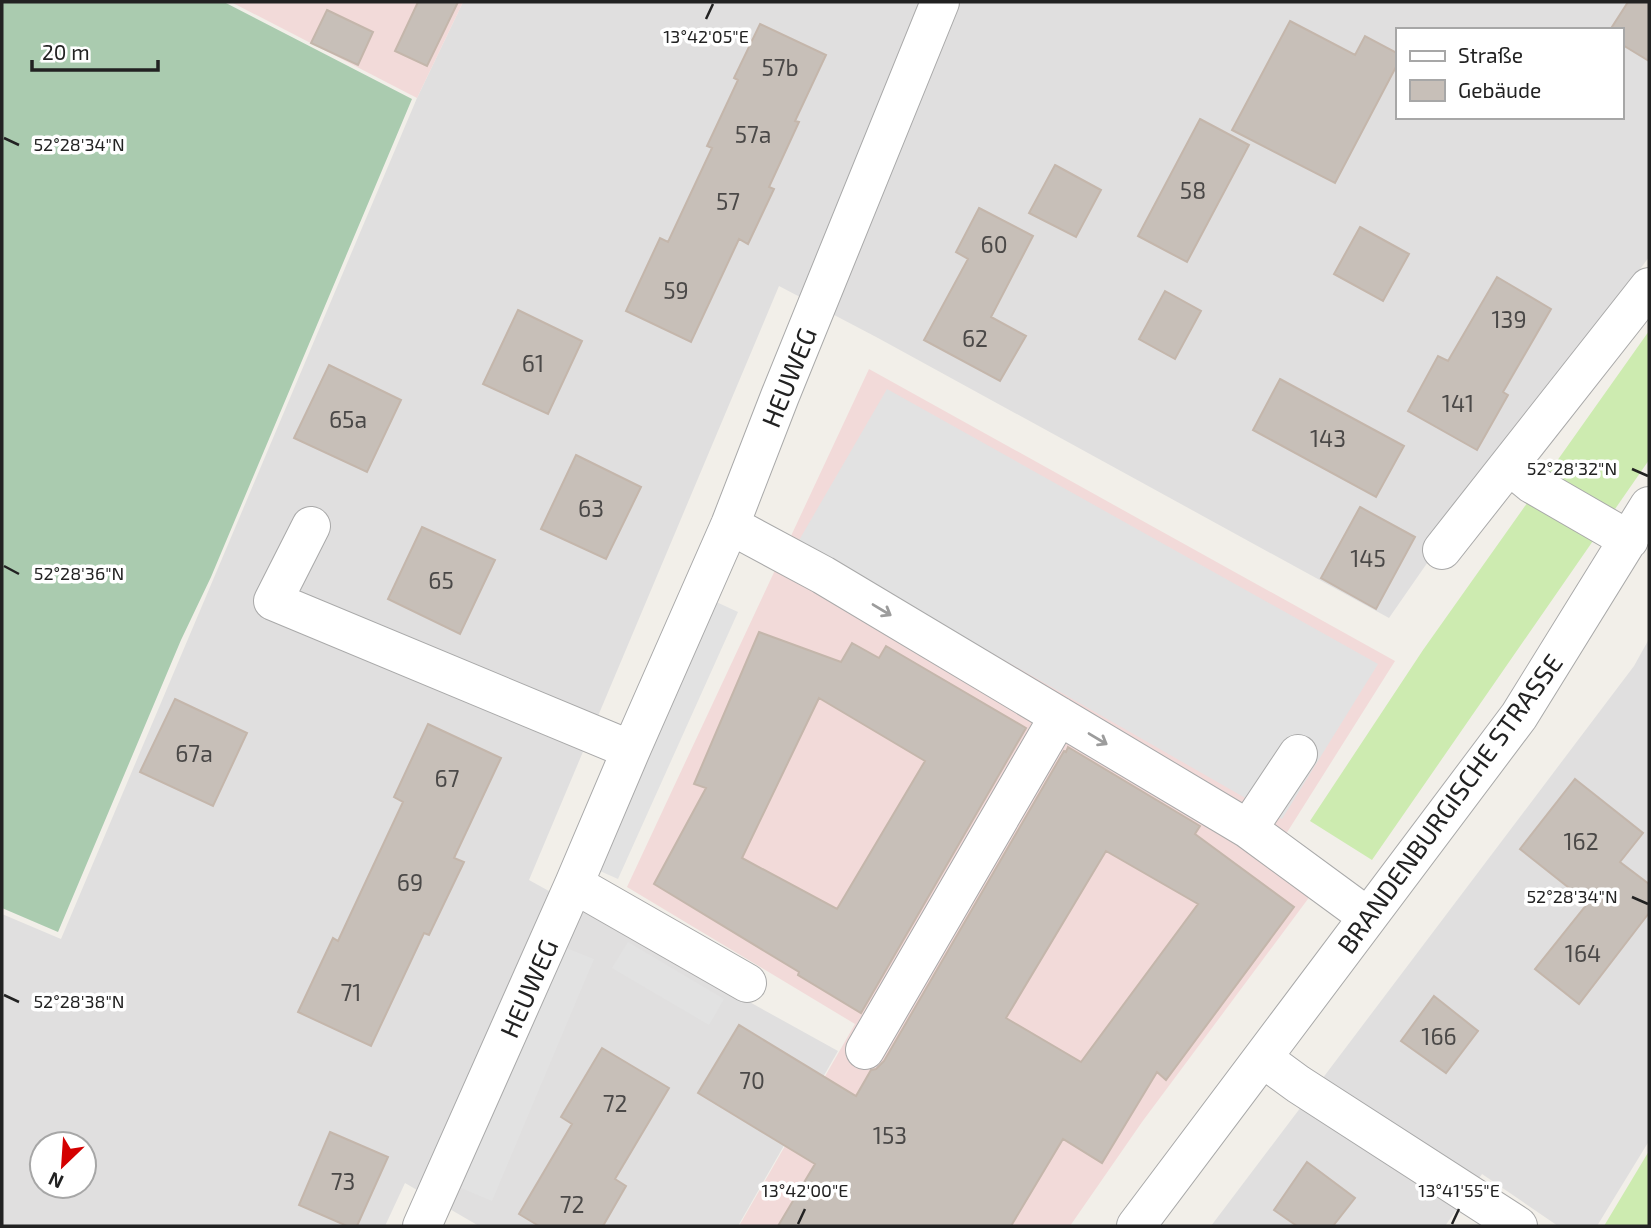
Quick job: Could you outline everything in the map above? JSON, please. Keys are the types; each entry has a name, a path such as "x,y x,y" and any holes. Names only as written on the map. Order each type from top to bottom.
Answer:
{"street":[{"name":"HEUWEG","path":"422,1226 730,525 940,2"},
{"path":"1442,550 1649,287"},
{"path":"1510,466 1532,484 1629,540"},
{"name":"BRANDENBURGISCHE STRASSE","path":"1136,1226 1519,716 1649,506"},
{"path":"730,525 823,575 1248,829 1368,917"},
{"path":"311,526 273,601 631,750"},
{"path":"865,1050 1059,716"},
{"path":"1248,829 1298,754"},
{"path":"574,884 747,983"},
{"path":"1264,1059 1298,1084 1518,1226"}],"shaded area":[{"path":"231,2 463,2 417,98"},
{"path":"463,2 1649,2 1649,257 1491,471 1389,618 779,286 529,880 838,1051 738,1226 479,1226 405,1183 385,1226 2,1226 2,914 61,939 417,98"},
{"path":"869,369 1395,661 1281,842 1328,872 1142,1122 1070,1226 739,1226 855,1024 627,887"},
{"path":"887,389 1378,664 1282,819 798,542"},
{"path":"712,600 738,612 618,879 591,867"},
{"path":"1649,639 1649,1141 1597,1226 1558,1226 1482,1174 1445,1226 1211,1226 1634,666"},
{"path":"628,942 724,999 709,1025 612,968"},
{"path":"564,947 594,959 492,1201 461,1188"}],"green space":[{"path":"2,2 224,2 412,99 58,932 2,908"},
{"path":"1649,331 1649,460 1372,860 1310,821 1423,650"},
{"path":"1649,1151 1649,1226 1604,1226"}],"building":[{"path":"418,2 458,2 427,66 395,51"},
{"path":"1628,2 1649,2 1649,61 1623,45 1623,28 1611,28"},
{"path":"327,10 373,32 358,65 311,43"},
{"path":"1290,21 1355,55 1365,36 1396,52 1396,67 1335,183 1232,130"},
{"path":"760,24 826,55 795,121 799,122 769,187 774,189 748,244 739,239 691,342 626,311 660,238 668,242 712,148 707,146 738,80 734,78"},
{"path":"1200,119 1249,145 1187,262 1138,236"},
{"path":"1055,165 1101,190 1076,237 1029,213"},
{"path":"979,208 1033,236 991,317 1026,336 1000,381 924,340 968,259 956,252"},
{"path":"1360,227 1409,254 1383,301 1334,274"},
{"path":"1497,277 1551,309 1503,392 1508,395 1477,450 1408,411 1438,356 1448,361"},
{"path":"1165,291 1201,311 1175,359 1139,339"},
{"path":"518,310 582,341 548,414 483,384"},
{"path":"329,365 401,400 367,472 294,438"},
{"path":"1280,379 1404,446 1376,497 1253,430"},
{"path":"576,455 641,487 606,559 541,529"},
{"path":"1360,507 1415,537 1376,609 1321,578"},
{"path":"422,527 495,560 460,634 388,599"},
{"path":"759,632 841,662 852,643 879,658 886,646 1026,728 861,1013 654,884 706,788 694,784","holes":["819,698 925,761 837,909 742,858"]},
{"path":"175,699 247,733 213,806 140,772"},
{"path":"428,724 501,758 454,858 464,862 429,935 424,933 371,1046 298,1012 333,938 338,941 403,802 394,797"},
{"path":"1068,747 1200,826 1195,834 1294,907 1166,1080 1157,1072 1102,1163 1063,1139 1011,1226 778,1226 815,1164 698,1093 739,1025 856,1096 871,1070 884,1061 1064,751 1066,752","holes":["1106,851 1198,904 1081,1062 1006,1018"]},
{"path":"1575,779 1643,833 1620,862 1649,884 1649,913 1579,1004 1535,969 1588,903 1520,849"},
{"path":"1434,996 1478,1031 1446,1073 1401,1041"},
{"path":"602,1048 669,1088 615,1179 626,1186 603,1226 539,1226 519,1214 572,1124 561,1117"},
{"path":"330,1132 388,1157 357,1226 347,1226 299,1205"},
{"path":"1307,1162 1355,1198 1333,1226 1297,1226 1274,1210"}]}
